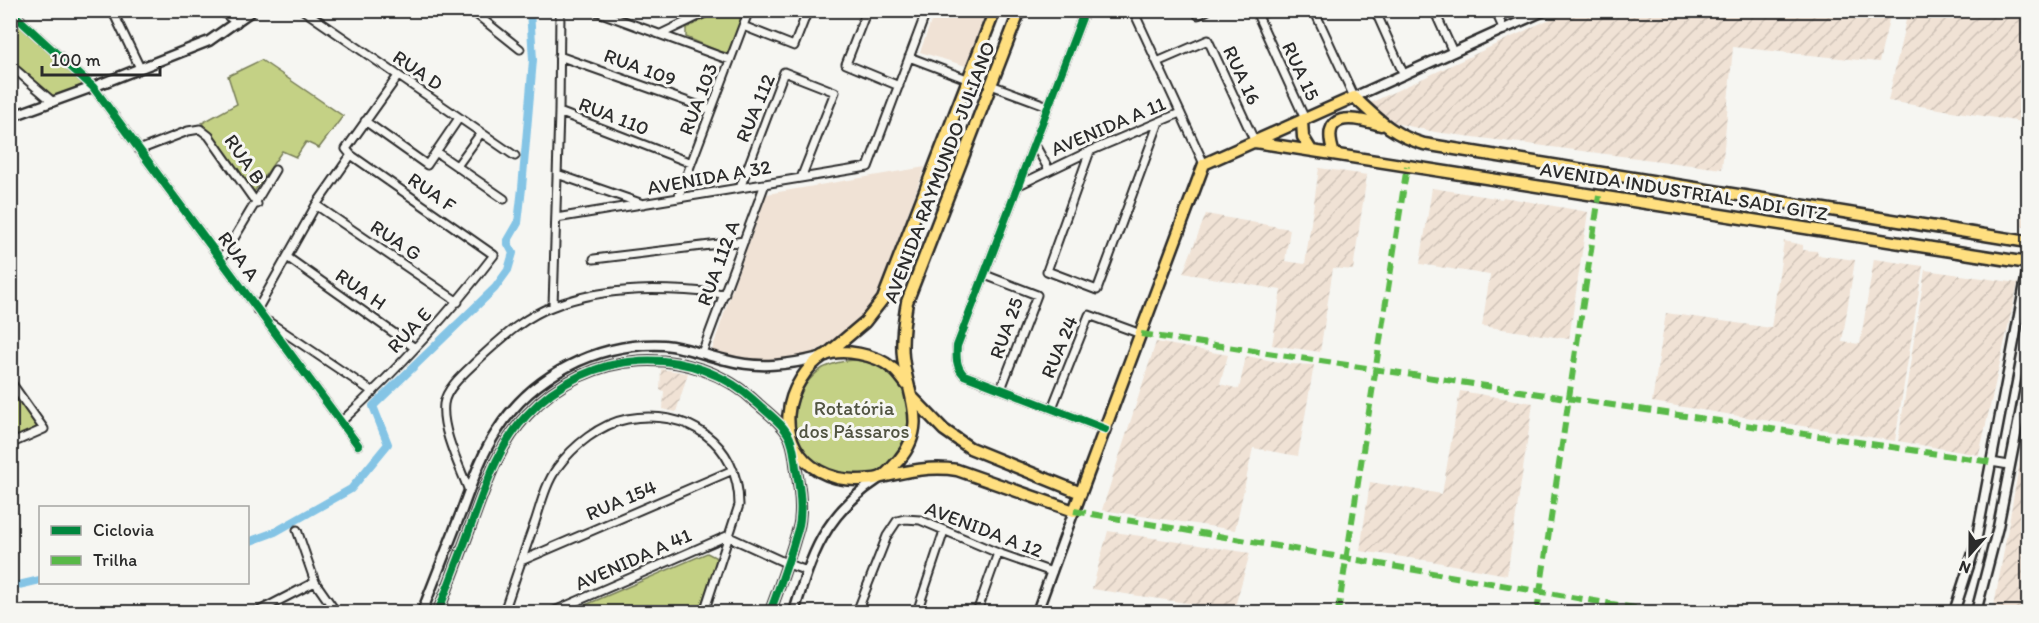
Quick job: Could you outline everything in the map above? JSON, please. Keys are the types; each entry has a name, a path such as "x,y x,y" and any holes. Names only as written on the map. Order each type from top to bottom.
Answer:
{"main road":[{"name":"AVENIDA RAYMUNDO JULIANO","path":"824,356 865,322 883,299 995,10"},
{"name":"AVENIDA RAYMUNDO JULIANO","path":"907,385 903,331 907,302 1020,10"},
{"path":"882,477 904,453 915,427 916,412 907,385 894,369 876,358 856,353 824,356 804,374 793,391 788,411 791,440 813,468 843,480 882,477 925,469 957,470 1074,511 1204,164 1354,98"},
{"name":"AVENIDA INDUSTRIAL SADI GITZ","path":"1354,98 1384,126"},
{"name":"AVENIDA INDUSTRIAL SADI GITZ","path":"1334,154 1330,133 1336,123 1342,119 1355,118 1384,126 1410,140 1424,144 2028,242"},
{"path":"1304,120 1303,137 1311,150"},
{"name":"AVENIDA INDUSTRIAL SADI GITZ","path":"1255,142 2028,263"},
{"path":"913,398 944,430 970,448 1082,493"}],"street":[{"path":"112,10 140,68"},
{"path":"220,10 237,23"},
{"path":"10,117 209,41 253,10"},
{"name":"RUA D","path":"303,10 515,156"},
{"path":"471,10 520,49"},
{"path":"553,306 560,10"},
{"path":"592,10 730,60"},
{"path":"661,34 711,10"},
{"name":"RUA 103","path":"678,198 749,10"},
{"path":"743,26 794,46 808,10"},
{"path":"867,10 846,64 899,86 927,10"},
{"path":"1085,10 957,346 956,355 958,367 962,373 1105,429"},
{"path":"1133,10 1204,164"},
{"path":"1196,10 1198,15 1208,10"},
{"name":"RUA 15","path":"1270,10 1256,13 1304,120"},
{"name":"RUA 15","path":"1314,10 1354,98"},
{"path":"1375,10 1404,75"},
{"path":"1434,10 1453,52"},
{"path":"1495,10 1504,30"},
{"path":"1354,98 1546,10"},
{"path":"10,11 93,87"},
{"path":"10,24 21,20"},
{"name":"RUA 16","path":"1157,62 1208,40 1255,142"},
{"name":"RUA 109","path":"559,56 711,110"},
{"path":"909,57 967,79"},
{"path":"10,65 53,102"},
{"name":"RUA 112","path":"740,188 784,72 835,92 801,178"},
{"path":"257,310 316,205 351,155 346,149 398,76"},
{"path":"991,85 1048,106"},
{"name":"AVENIDA A 32","path":"556,218 868,167 899,86"},
{"name":"RUA A","path":"93,87 358,445"},
{"name":"RUA 110","path":"559,112 691,163"},
{"name":"AVENIDA A 11","path":"1019,185 1090,151 1180,113"},
{"path":"365,121 427,165 459,118"},
{"path":"1090,151 1047,271 1097,290 1159,122"},
{"name":"RUA B","path":"139,150 188,131 200,129 209,136 257,204"},
{"path":"457,166 481,133"},
{"name":"AVENIDA A 11","path":"1035,145 1049,170"},
{"path":"436,152 504,199"},
{"name":"RUA F","path":"351,155 494,255"},
{"path":"221,260 257,204 275,170"},
{"path":"557,174 645,204"},
{"name":"RUA 112 A","path":"702,353 765,184"},
{"name":"RUA G","path":"316,205 458,302"},
{"path":"594,259 744,241"},
{"name":"RUA E","path":"342,421 373,392 458,302 494,255"},
{"name":"RUA H","path":"287,257 415,348"},
{"path":"1954,612 1975,547 2028,268"},
{"name":"RUA 25","path":"985,275 1037,295 1001,389"},
{"path":"469,491 446,428 443,413 444,400 465,373 503,337 528,319 553,306 588,296 627,290 680,290 725,294"},
{"name":"RUA 24","path":"1052,408 1089,315 1141,334"},
{"name":"RUA A","path":"265,319 373,392"},
{"path":"422,612 488,446 512,409 528,393 558,371 598,354 645,346 665,345 728,361 763,366 795,363 824,356"},
{"path":"438,612 498,456 516,427 554,391 582,375 604,367 640,359 690,365 724,379 746,393 772,417 791,440 800,487 800,519 788,564 770,612"},
{"path":"1976,612 1995,538 2028,374"},
{"path":"10,381 44,429 10,444"},
{"path":"504,612 543,499 556,469 575,447 597,431 625,419 650,417 674,419 693,426 709,436 721,447 733,470 739,491 736,517 704,612"},
{"path":"1991,462 2009,465"},
{"name":"RUA 154","path":"521,561 733,470"},
{"path":"794,612 820,539 832,520 846,504 882,477"},
{"path":"1037,612 1074,511"},
{"name":"AVENIDA A 12","path":"857,612 887,536 897,521 905,519 920,520 998,553 1052,572"},
{"path":"297,530 315,582 336,612"},
{"path":"917,612 944,531"},
{"path":"728,536 807,571"},
{"name":"AVENIDA A 41","path":"552,612 728,536"},
{"path":"449,544 463,549"},
{"path":"977,612 998,553"},
{"path":"257,612 315,582"}],"shaded area":[{"path":"1747,10 1749,14 1757,10 1891,11 1879,62 1733,47 1722,169 1435,132 1382,120 1368,104 1567,11"},
{"path":"935,11 991,11 983,33 966,66 920,52"},
{"path":"1908,11 2028,11 2028,123 1888,101"},
{"path":"925,167 881,287 861,321 843,336 797,359 755,364 711,353 767,194"},
{"path":"1319,168 1367,175 1353,270 1333,268 1320,352 1272,345 1281,290 1183,273 1206,214 1290,229 1285,261 1305,264"},
{"path":"2028,178 2028,227 2021,226"},
{"path":"1432,188 1502,199 1503,197 1588,212 1569,339 1482,326 1490,275 1420,264"},
{"path":"1784,241 1803,245 1803,250 1817,251 1818,255 1855,260 1842,342 1860,344 1874,259 1923,266 1895,441 1652,402 1666,313 1771,328"},
{"path":"1925,270 2018,283 1979,455 1898,441"},
{"path":"1156,342 1228,355 1220,384 1239,389 1246,356 1290,364 1314,365 1298,456 1253,448 1235,530 1102,510"},
{"path":"661,369 688,373 676,412 663,409 664,391 660,390"},
{"path":"1460,391 1533,403 1507,575 1360,551 1370,482 1442,494"},
{"path":"2028,416 2028,612 1993,612"},
{"path":"1108,531 1250,553 1234,610 1092,589"}],"green space":[{"path":"719,11 734,12 741,20 732,46 727,53 686,37 686,28"},
{"path":"20,23 87,83 52,97 11,62 11,26"},
{"path":"261,60 343,116 319,148 306,142 296,157 282,151 254,192 202,123 237,104 228,76"},
{"name":"Rotatória dos Pássaros","path":"854,360 877,365 896,377 905,389 911,410 913,431 897,457 883,472 870,476 834,474 822,470 808,456 796,433 796,409 805,386 823,368 838,362"},
{"path":"11,389 37,427 10,440"},
{"path":"707,553 715,557 717,562 699,612 569,612"}],"waterway":[{"path":"249,542 275,532 351,489 388,444 373,406 495,288 508,270 513,253 507,242 518,223 533,60 530,10"},
{"path":"10,587 39,580"}],"marked path":[{"path":"1338,612 1407,166"},
{"path":"1537,612 1599,196"},
{"path":"1141,334 1991,462"},
{"path":"1074,511 1658,612"}],"cycle path":[{"path":"1085,10 957,346 957,358 959,369 964,375 1105,429"},
{"path":"10,11 93,87 358,445"},
{"path":"438,612 493,468 517,427 552,393 580,376 609,365 641,361 672,362 703,370 732,384 772,416 789,436 794,451 799,486 800,521 770,612"}]}
